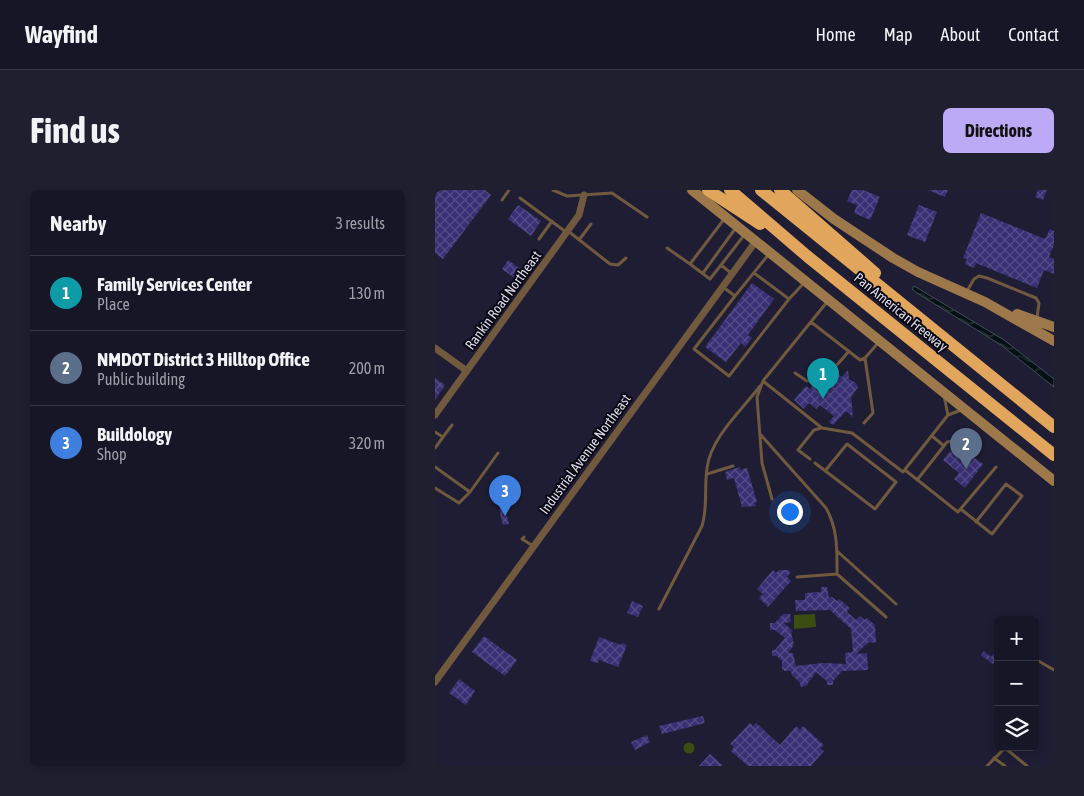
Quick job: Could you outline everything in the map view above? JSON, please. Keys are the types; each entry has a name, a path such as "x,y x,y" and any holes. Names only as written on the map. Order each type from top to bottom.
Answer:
{"highway":[{"path":"708,190 807,256"},
{"name":"Pan American Freeway","path":"730,190 807,256 1054,454"},
{"name":"Pan American Freeway","path":"761,190 1054,427"},
{"path":"779,190 866,264 925,322"}],"main road":[{"path":"692,190 1054,481"},
{"path":"797,190 834,219 893,258 985,302 1054,327"},
{"path":"985,302 1054,341"}],"street":[{"name":"Rankin Road Northeast","path":"435,415 579,215 584,193"},
{"name":"Industrial Avenue Northeast","path":"435,682 755,241"},
{"path":"435,348 467,371"}],"lane":[{"path":"501,200 509,190"},
{"path":"553,190 567,196 584,193 612,193 647,217"},
{"path":"520,198 612,265 618,265 626,258"},
{"path":"690,264 726,217"},
{"path":"539,238 552,221"},
{"path":"579,240 591,224"},
{"path":"667,248 710,279 721,266 741,230"},
{"path":"703,273 741,230"},
{"path":"771,252 694,349 729,376 789,299 806,281"},
{"path":"721,266 732,274"},
{"path":"754,273 789,299"},
{"path":"965,293 979,276 987,278 1036,298 1039,310 1036,320"},
{"path":"722,287 735,296"},
{"path":"659,609 702,526 706,511 707,467 718,439 829,299"},
{"path":"811,322 860,360 865,358 880,341"},
{"path":"795,373 807,381 818,378 835,368 849,351"},
{"path":"864,423 873,413 865,358"},
{"path":"763,381 821,428"},
{"path":"760,386 757,397 762,463 772,499"},
{"path":"941,389 949,415"},
{"path":"905,470 949,415 957,410 968,410"},
{"path":"435,448 452,424"},
{"path":"810,459 799,450 814,430 821,428 852,433 903,472 905,470 955,511 962,510 996,468"},
{"path":"435,432 443,438"},
{"path":"759,433 826,508 835,530 837,574"},
{"path":"932,436 944,446"},
{"path":"917,480 944,446 953,441 970,455"},
{"path":"815,463 825,471 875,509 896,482 847,444 825,471"},
{"path":"435,488 459,503 470,492 498,453"},
{"path":"707,474 733,466"},
{"path":"435,467 470,492"},
{"path":"962,510 976,522 992,534 1022,496 1006,484 976,522"},
{"path":"524,537 522,539 533,547"},
{"path":"837,551 896,604"},
{"path":"797,576 837,574 886,617"},
{"path":"1038,661 1054,670"},
{"path":"987,766 1005,748 1027,766"},
{"path":"994,758 1005,766"}],"green space":[{"path":"815,614 816,627 794,629 794,615"},
{"path":"689,742 695,748 689,754 683,748"}],"water":[{"path":"914,286 1004,340 1054,379 1054,387 1001,345 917,293 912,289"}],"building":[{"path":"435,190 485,190 491,195 443,259 435,253"},
{"path":"852,190 863,190 880,197 870,220 854,213 857,205 847,201"},
{"path":"928,190 948,190 945,197"},
{"path":"1038,190 1047,190 1043,200 1035,197"},
{"path":"518,205 541,221 531,236 508,219"},
{"path":"919,205 937,212 925,242 907,235"},
{"path":"981,213 1045,239 1050,229 1054,231 1054,245 1049,257 1054,259 1054,274 1044,270 1037,288 976,263 974,268 965,264 967,259 963,258"},
{"path":"508,260 526,273 520,282 502,269"},
{"path":"752,283 774,299 748,335 752,338 745,347 741,343 726,362 705,347"},
{"path":"489,315 495,320 474,350 469,346 475,338 473,337"},
{"path":"848,370 849,379 856,383 858,387 851,397 853,417 846,411 833,425 829,422 834,416 820,405 816,409 809,403 804,409 794,400 806,386 810,389 814,384 821,389 827,381 825,379 835,372 842,377"},
{"path":"435,378 445,385 435,400"},
{"path":"954,446 960,452 958,455 967,462 973,457 983,464 965,488 954,479 959,473 943,460"},
{"path":"740,467 740,470 747,468 757,502 754,503 756,506 742,507 734,478 727,480 725,472"},
{"path":"505,508 509,524 503,525 499,510"},
{"path":"773,570 776,573 779,570 788,570 791,572 787,577 791,581 768,607 759,598 763,594 757,589"},
{"path":"821,587 827,587 829,598 832,597 837,601 839,599 850,608 847,612 856,620 860,616 865,620 867,618 875,625 876,643 869,642 856,654 867,653 868,670 842,671 833,681 833,685 827,685 827,681 816,672 806,686 801,687 791,671 782,669 782,661 777,656 772,656 772,650 775,650 785,638 775,630 770,630 770,623 775,623 783,614 790,614 791,622 784,623 793,631 791,632 794,645 788,653 793,653 796,666 823,663 846,664 845,653 853,652 851,629 830,610 796,611 795,600 805,600 805,593 821,592"},
{"path":"632,601 643,606 638,617 627,613"},
{"path":"484,636 517,660 505,676 472,652"},
{"path":"599,637 621,645 622,643 627,645 618,667 599,660 598,663 590,661"},
{"path":"984,651 991,657 994,653 994,665 981,655"},
{"path":"459,679 475,691 466,705 449,693"},
{"path":"703,716 705,723 662,734 659,726"},
{"path":"750,723 753,726 756,723 780,745 796,726 800,730 803,726 824,745 820,748 824,751 811,766 748,766 731,751 734,747 730,744"},
{"path":"647,735 650,742 635,750 631,742"},
{"path":"710,754 723,766 699,766"}],"place":[{"name":"Family Services Center","path":"823,399"},
{"name":"NMDOT District 3 Hilltop Office","path":"966,469"},
{"name":"Buildology","path":"505,516"}]}
